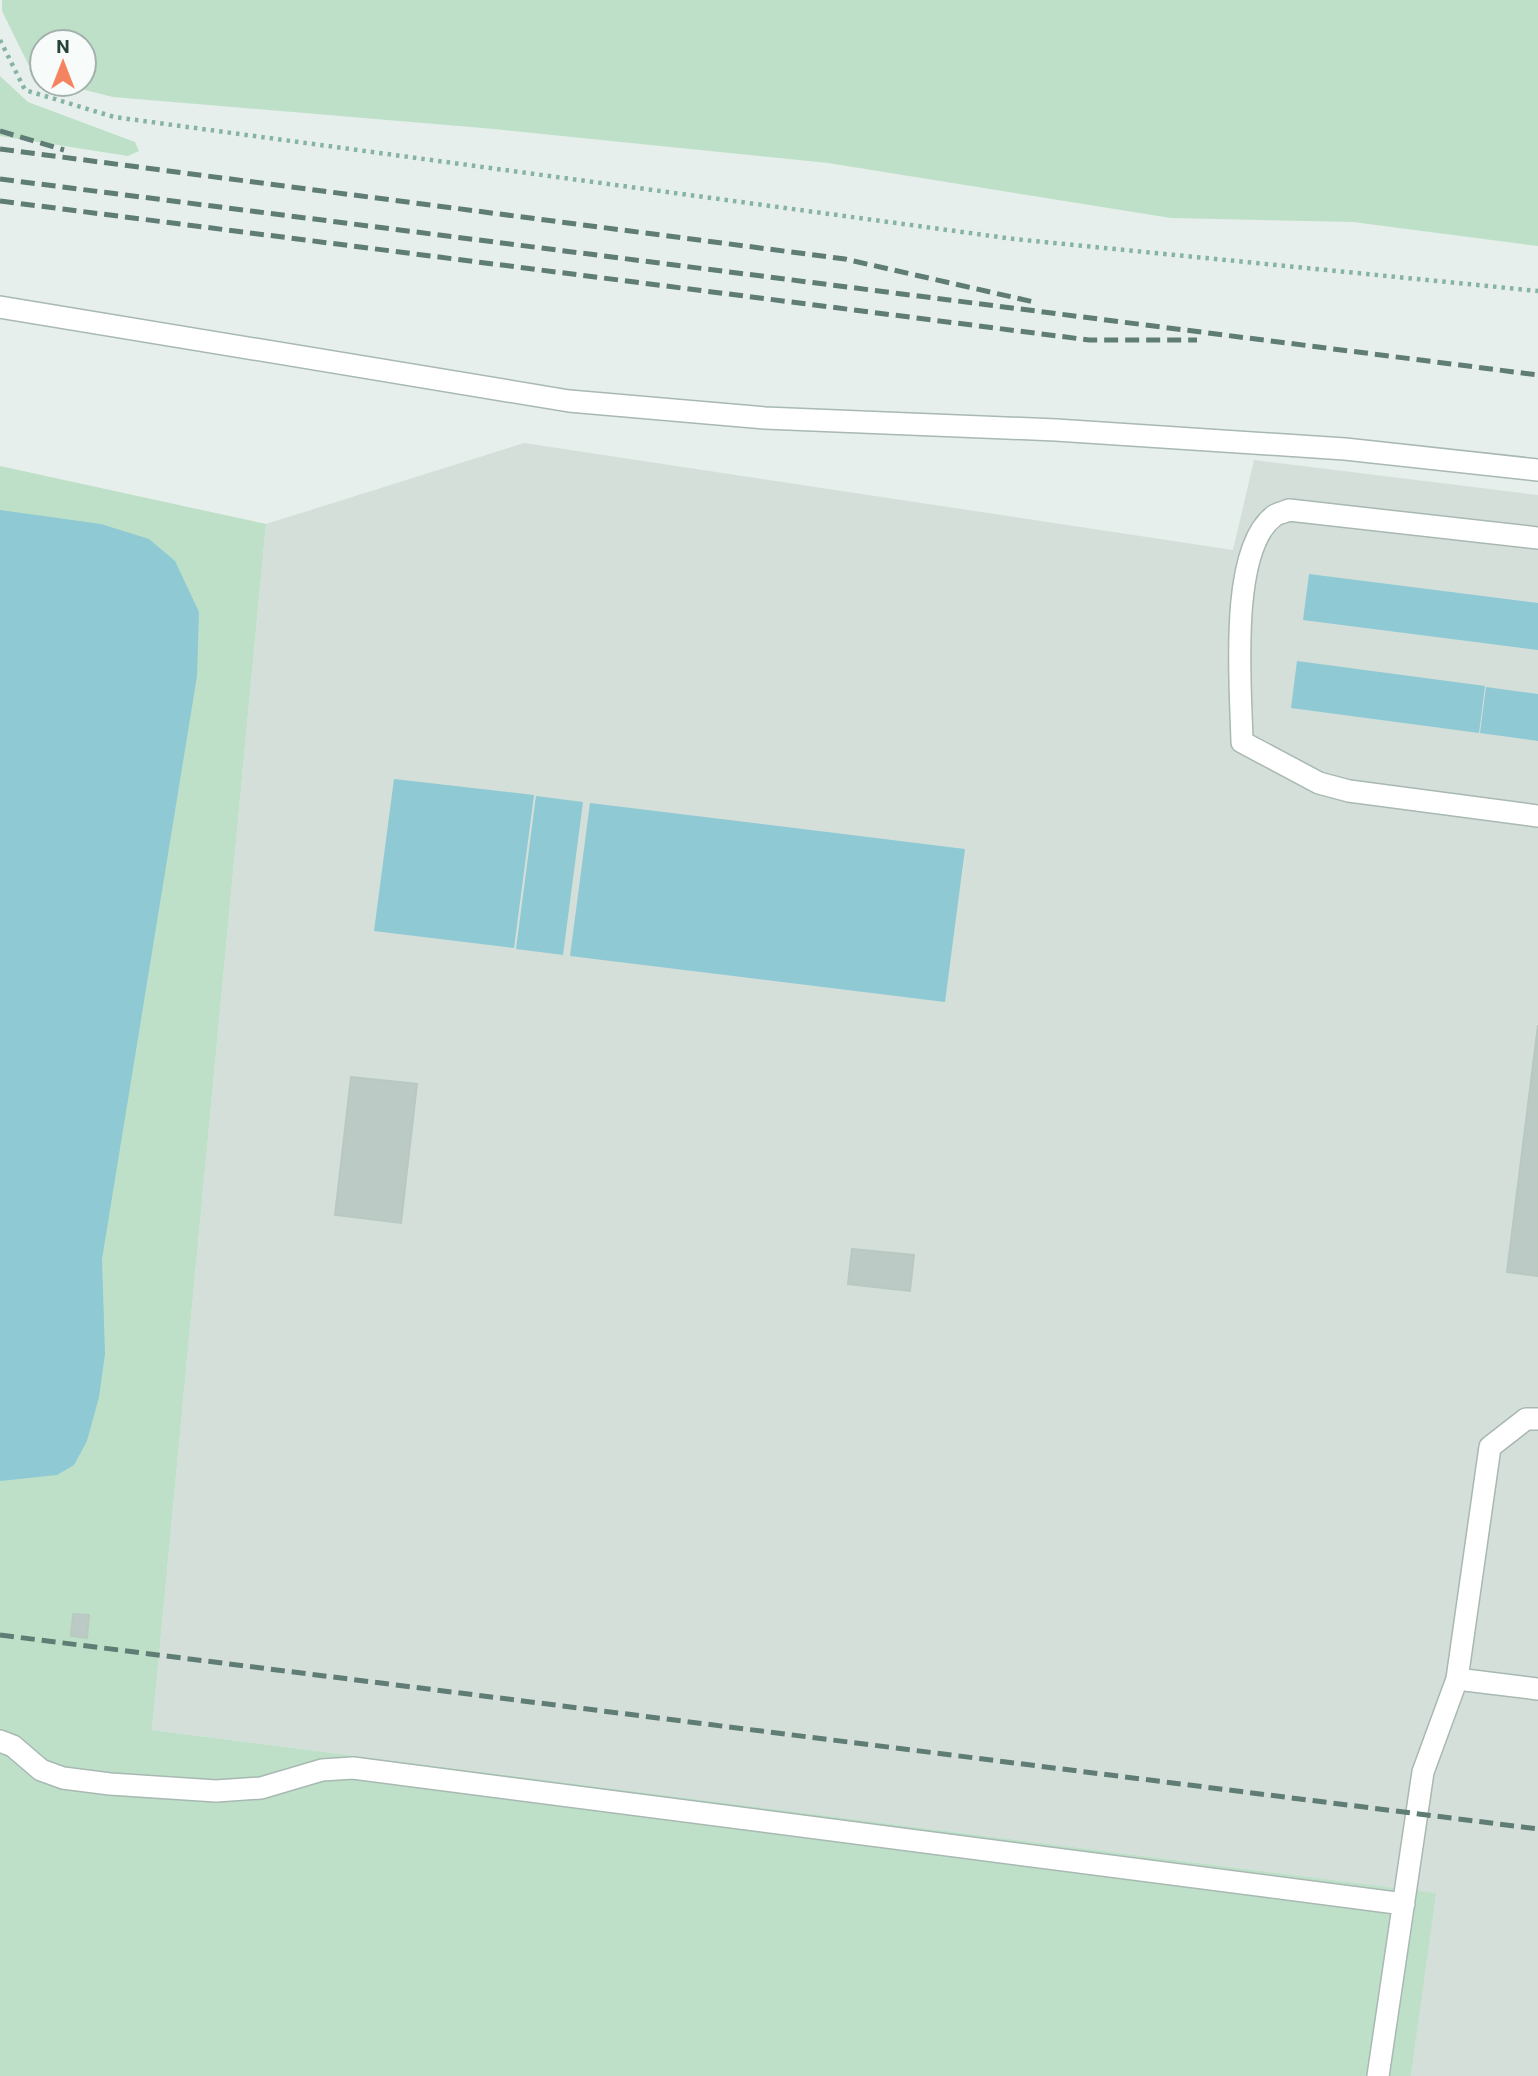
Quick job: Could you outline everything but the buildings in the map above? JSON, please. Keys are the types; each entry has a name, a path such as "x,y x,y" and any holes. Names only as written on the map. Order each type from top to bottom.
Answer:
{"lane":[{"path":"0,307 569,401 765,418 1056,430 1345,449 1538,470"},
{"path":"1538,538 1289,510 1275,515 1258,536 1245,575 1241,612 1242,742 1319,783 1349,791 1538,816"},
{"path":"1378,2076 1423,1772 1457,1679 1490,1447 1527,1419 1538,1419"},
{"path":"1457,1679 1538,1689"},
{"path":"0,1741 13,1746 41,1770 63,1778 110,1784 216,1791 250,1789 323,1770 353,1768 1404,1904"}],"path":[{"path":"0,40 25,90 114,117 1014,239 1538,291"}],"shaded area":[{"path":"524,443 1233,550 1254,460 1538,495 1538,2076 1411,2076 1435,1893 152,1730 266,524"}],"green space":[{"path":"2,0 1538,0 1538,246 1353,222 1171,218 828,163 494,129 113,97 98,93 98,28 28,28 28,64 2,11"},
{"path":"0,76 28,102 135,142 139,151 128,156 0,136"},
{"path":"0,466 266,524 152,1730 1436,1893 1411,2076 0,2076"}],"water":[{"path":"0,510 101,524 149,539 175,561 199,612 197,676 102,1259 105,1354 99,1397 87,1441 74,1465 57,1475 0,1481"},
{"path":"1309,574 1538,603 1538,650 1303,620"},
{"path":"1297,661 1485,686 1479,733 1291,708"},
{"path":"1486,687 1538,694 1538,741 1480,733"},
{"path":"394,779 534,795 514,948 374,931"},
{"path":"536,796 583,802 563,955 516,949"},
{"path":"590,803 965,849 945,1002 570,956"}],"railway":[{"path":"0,131 64,150"},
{"path":"0,149 845,259 1034,302"},
{"path":"0,179 1538,375"},
{"path":"0,201 1089,340 1197,340"},
{"path":"0,1635 1538,1829"}]}
